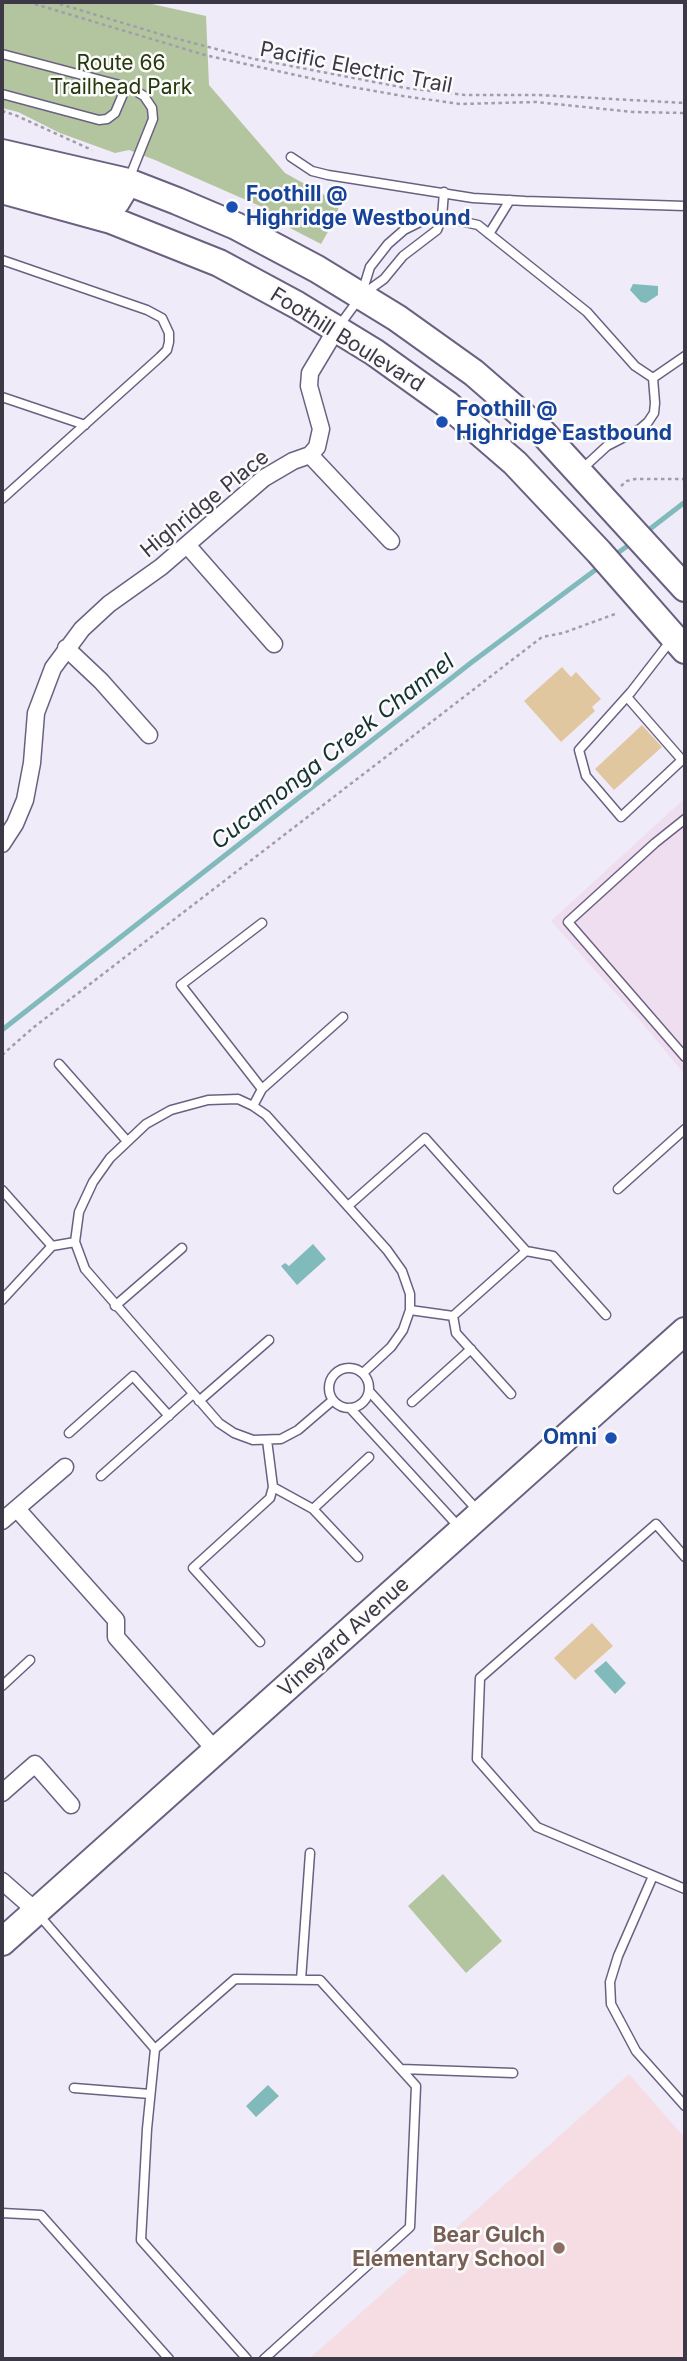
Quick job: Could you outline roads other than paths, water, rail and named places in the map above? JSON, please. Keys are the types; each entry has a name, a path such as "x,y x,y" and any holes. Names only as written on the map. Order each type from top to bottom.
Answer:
{"main road":[{"name":"Foothill Boulevard","path":"2,153 128,182 236,226 317,269 397,318 474,373 543,433 685,588"},
{"path":"2,172 116,202 128,182"},
{"name":"Foothill Boulevard","path":"2,190 111,220 219,263 337,328 448,405 515,463 599,552 679,643"},
{"name":"Vineyard Avenue","path":"2,1942 685,1331"}],"street":[{"path":"337,328 310,373 309,386 321,429 317,447 310,455 391,541"},
{"name":"Highridge Place","path":"2,844 15,824 25,800 32,763 36,713 43,690 66,648 109,604 187,545 264,478 293,461 310,455"},
{"path":"187,545 274,644"},
{"path":"66,648 101,681 149,735"},
{"path":"2,1521 65,1467"},
{"path":"18,1509 116,1620 116,1637 216,1751"},
{"path":"2,1769 8,1788 35,1764 71,1805"},
{"path":"2,1881 36,1911"}],"lane":[{"path":"2,54 126,87 144,96 152,108 153,118 128,182"},
{"path":"2,94 99,120 115,113 126,87"},
{"path":"291,157 312,171 444,192 510,200 685,206"},
{"path":"337,328 361,296 384,279 403,256 437,230 442,217 444,192"},
{"path":"489,234 510,200"},
{"path":"361,296 370,267 388,244 404,230 428,218 442,217 478,225 587,312 635,366 653,378 656,403 648,422 607,446 580,471"},
{"path":"404,230 416,245"},
{"path":"2,260 148,310 162,318 169,342 167,350 2,499"},
{"path":"653,378 685,356"},
{"path":"2,397 85,425"},
{"path":"627,697 682,760 621,817 586,776 579,750 627,697 679,643"},
{"path":"685,819 568,922 685,1057"},
{"path":"262,923 181,985 262,1089"},
{"path":"253,1106 262,1089 343,1017"},
{"path":"59,1064 127,1142"},
{"path":"333,1400 299,1430 281,1439 253,1440 234,1433 219,1423 85,1269 75,1242 79,1212 93,1182 110,1158 146,1124 171,1110 208,1100 238,1099 253,1106 266,1115 387,1250 402,1271 410,1294 410,1310 403,1330 391,1347 363,1373"},
{"path":"618,1189 685,1129"},
{"path":"348,1206 425,1138 526,1251 553,1256 606,1315"},
{"path":"2,1190 52,1246"},
{"path":"2,1300 52,1246 75,1242"},
{"path":"115,1306 182,1248"},
{"path":"410,1310 453,1316 526,1251"},
{"path":"453,1316 456,1333 511,1394"},
{"path":"101,1476 169,1416 269,1340"},
{"path":"412,1402 471,1349"},
{"path":"346,1368 363,1373 369,1391 472,1523 350,1408 333,1400 329,1382 336,1373 346,1368"},
{"path":"68,1433 133,1376 169,1416"},
{"path":"350,1408 364,1401 369,1391"},
{"path":"260,1642 193,1568 270,1499 273,1487 267,1440"},
{"path":"313,1509 369,1457"},
{"path":"273,1487 313,1509 358,1557"},
{"path":"685,1557 656,1524 480,1678 477,1759 537,1827 685,1889"},
{"path":"2,1686 30,1660"},
{"path":"302,1980 310,1853"},
{"path":"653,1876 618,1956 610,1982 611,2004 636,2051 685,2106"},
{"path":"36,1911 155,2049"},
{"path":"247,2359 141,2240 155,2049 236,1979 320,1980 416,2086 410,2227 264,2359"},
{"path":"401,2069 513,2073"},
{"path":"74,2088 150,2094"},
{"path":"2,2213 41,2215 169,2359"}],"waterway":[{"name":"Cucamonga Creek Channel","path":"646,532 685,502"},
{"name":"Cucamonga Creek Channel","path":"612,557 633,542"},
{"name":"Cucamonga Creek Channel","path":"2,1030 472,662 602,565"}],"place":[{"name":"Foothill @ Highridge Westbound","path":"232,207"},
{"name":"Foothill @ Highridge Eastbound","path":"442,422"},
{"name":"Omni","path":"611,1438"},
{"name":"Bear Gulch Elementary School","path":"559,2248"}],"park label":[{"name":"Route 66 Trailhead Park","path":"121,76"}]}
